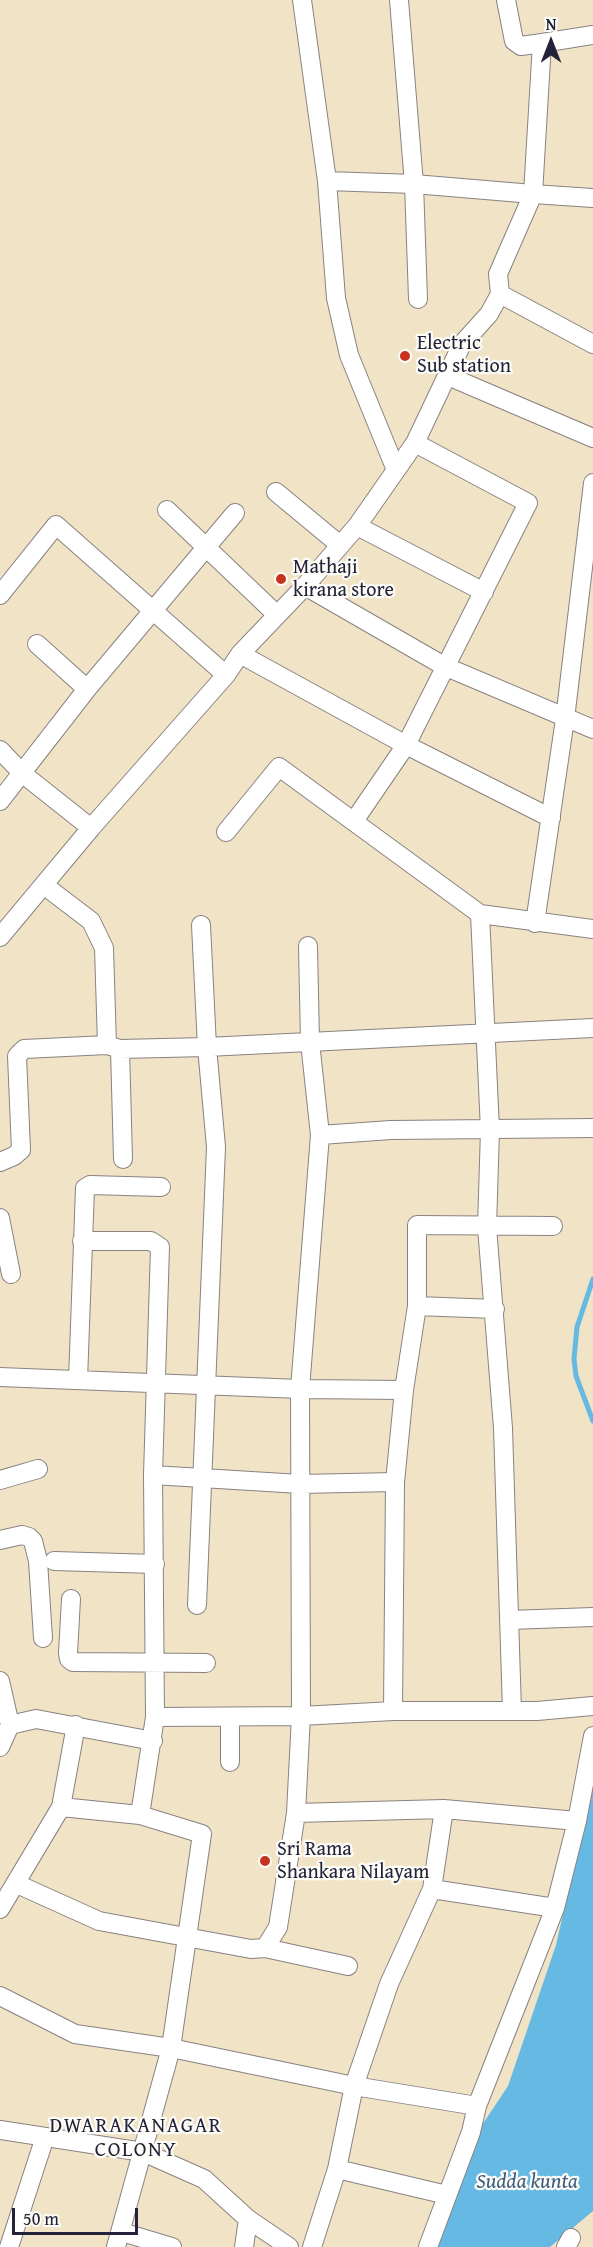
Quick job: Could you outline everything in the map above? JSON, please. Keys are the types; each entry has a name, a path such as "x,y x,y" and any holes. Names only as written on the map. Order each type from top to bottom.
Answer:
{"street":[{"path":"302,0 327,181 336,298 349,356 396,471"},
{"path":"399,0 414,184 418,299"},
{"path":"506,0 514,41 521,46 593,35"},
{"path":"0,938 91,828 226,675 240,654 305,586 357,526 415,443 462,344 489,314 500,294 498,274 533,194 542,43"},
{"path":"327,181 414,184 593,198"},
{"path":"500,294 593,344"},
{"path":"448,376 593,438"},
{"path":"354,821 406,745 528,503 415,443"},
{"path":"535,923 565,719 593,483"},
{"path":"276,492 340,545"},
{"path":"167,510 276,614"},
{"path":"0,801 87,688 235,513"},
{"path":"1,591 56,525 226,675"},
{"path":"357,526 484,592"},
{"path":"305,586 444,666 593,729"},
{"path":"37,644 87,688"},
{"path":"240,654 406,745 551,818"},
{"path":"0,750 23,774 91,828"},
{"path":"226,832 279,767 480,914 593,929"},
{"path":"45,886 90,921 104,948 123,1160"},
{"path":"480,914 490,1130 487,1227 503,1428 512,1711"},
{"path":"197,1605 216,1147 207,1047 201,925"},
{"path":"265,1947 278,1927 296,1813 301,1716 300,1389 320,1135 310,1042 308,946"},
{"path":"0,1162 21,1150 17,1056 24,1049 207,1047 593,1028"},
{"path":"320,1135 391,1130 593,1128"},
{"path":"78,1380 85,1188 90,1185 161,1186"},
{"path":"0,1218 11,1274"},
{"path":"393,1710 395,1482 404,1390 417,1306 417,1225 553,1226"},
{"path":"82,1241 151,1241 160,1247 153,1475 155,1718 140,1815"},
{"path":"417,1306 495,1308"},
{"path":"0,1377 205,1383 300,1389 404,1390"},
{"path":"0,1479 38,1469"},
{"path":"153,1475 300,1484 395,1482"},
{"path":"0,1540 22,1535 33,1541 38,1562 43,1638"},
{"path":"54,1561 155,1564"},
{"path":"71,1599 68,1653 73,1662 206,1663"},
{"path":"509,1620 593,1617"},
{"path":"0,1681 10,1725 0,1748"},
{"path":"155,1718 301,1716 393,1710 512,1711 593,1706"},
{"path":"230,1717 230,1762"},
{"path":"10,1725 36,1719 76,1725 153,1742"},
{"path":"0,1908 61,1807 76,1725"},
{"path":"428,2247 471,2132 477,2106 555,1908 577,1821 592,1741"},
{"path":"61,1807 140,1815 202,1834 185,1937 171,2048 119,2240 172,2247"},
{"path":"296,1813 444,1809 577,1821"},
{"path":"312,2247 337,2169 354,2086 389,1984 432,1889 444,1809"},
{"path":"16,1884 99,1921 251,1949 265,1947 348,1966"},
{"path":"432,1889 555,1908"},
{"path":"0,1996 75,2034 171,2048 354,2086 477,2106"},
{"path":"0,2130 143,2152 204,2179 248,2218 289,2247"},
{"path":"9,2247 45,2137"},
{"path":"337,2169 447,2195"},
{"path":"244,2247 248,2218"}],"water":[{"name":"Sudda kunta","path":"593,1783 593,2211 550,2247 435,2247 478,2131 508,2086 556,1945"}],"waterway":[{"path":"593,1279 577,1327 574,1359 576,1376 593,1421"}],"place":[{"name":"Electric Sub station","path":"405,356"},
{"name":"Mathaji kirana store","path":"281,579"},
{"name":"Sri Rama Shankara Nilayam","path":"265,1861"}],"district":[{"name":"DWARAKANAGAR COLONY","path":"136,2139"}]}
